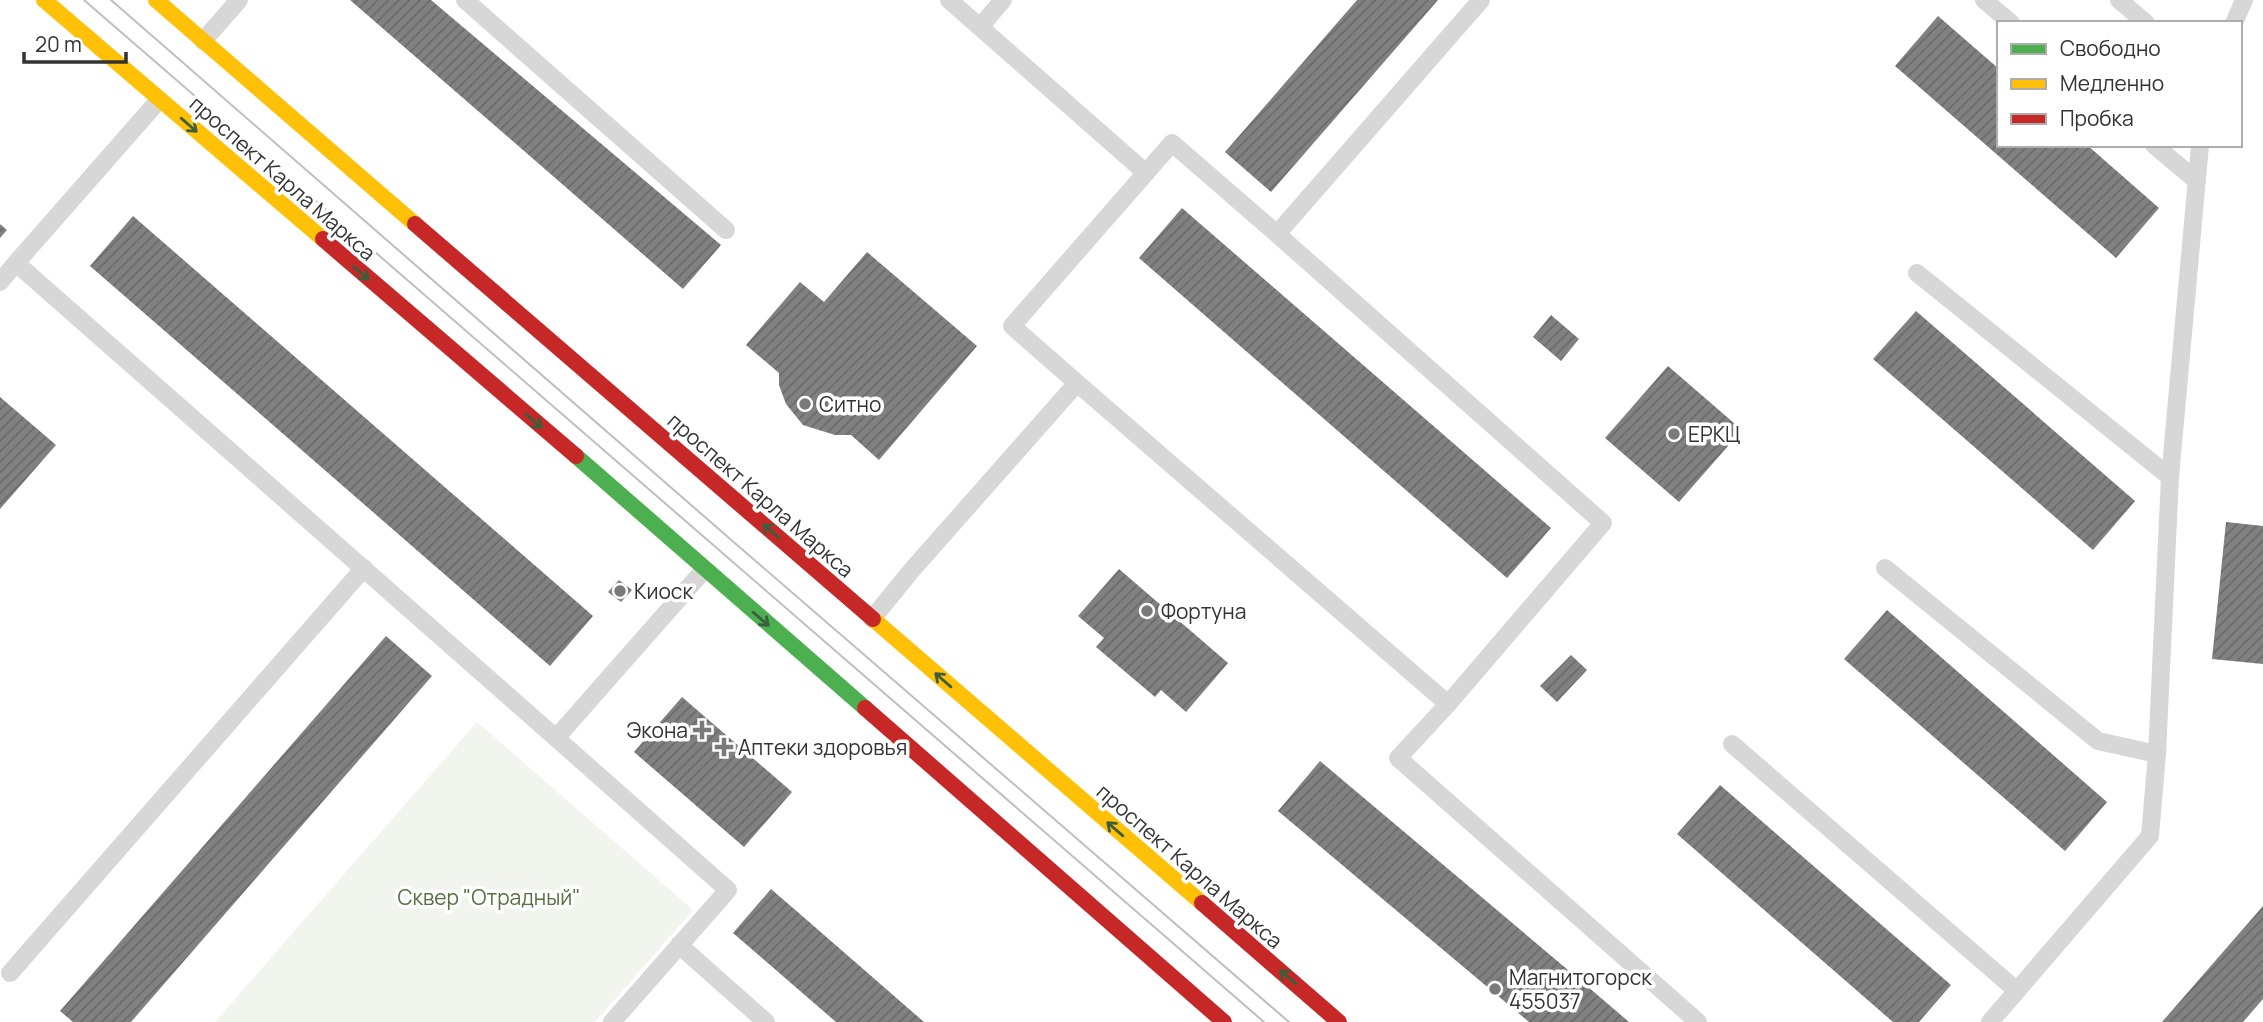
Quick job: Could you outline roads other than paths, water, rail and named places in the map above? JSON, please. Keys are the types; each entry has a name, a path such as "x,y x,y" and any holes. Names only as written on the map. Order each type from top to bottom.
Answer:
{"main road":[{"name":"проспект Карла Маркса","path":"44,0 589,468 1224,1022"},
{"name":"проспект Карла Маркса","path":"156,0 1339,1022"}],"lane":[{"path":"203,41 239,0"},
{"path":"464,0 726,230"},
{"path":"949,0 1146,173"},
{"path":"980,27 1003,0"},
{"path":"1277,234 1481,0"},
{"path":"1984,0 2009,21"},
{"path":"2119,0 2144,21"},
{"path":"2235,21 2244,0"},
{"path":"0,282 159,100"},
{"path":"1448,704 1012,326 1172,143 1603,523 1448,704 1398,758 1698,1022"},
{"path":"2156,147 2197,181"},
{"path":"1990,1022 2150,836 2157,754 2170,477 2200,147"},
{"path":"16,263 728,890 612,1022"},
{"path":"1917,273 2170,477"},
{"path":"872,619 1077,383"},
{"path":"10,973 364,568"},
{"path":"1885,568 2098,741 2157,754"},
{"path":"556,738 704,570"},
{"path":"1732,744 2016,990"},
{"path":"679,946 766,1022"}],"tram line":[{"path":"84,0 1264,1022"},
{"path":"111,0 1289,1022"}],"place":[{"name":"Ситно","path":"805,404"},
{"name":"ЕРКЦ","path":"1674,434"},
{"name":"Киоск","path":"620,591"},
{"name":"Фортуна","path":"1147,611"},
{"name":"Экона","path":"702,730"},
{"name":"Аптеки здоровья","path":"724,747"},
{"name":"Магнитогорск 455037","path":"1495,989"}],"park label":[{"name":"Сквер \"Отрадный\"","path":"489,897"}]}
